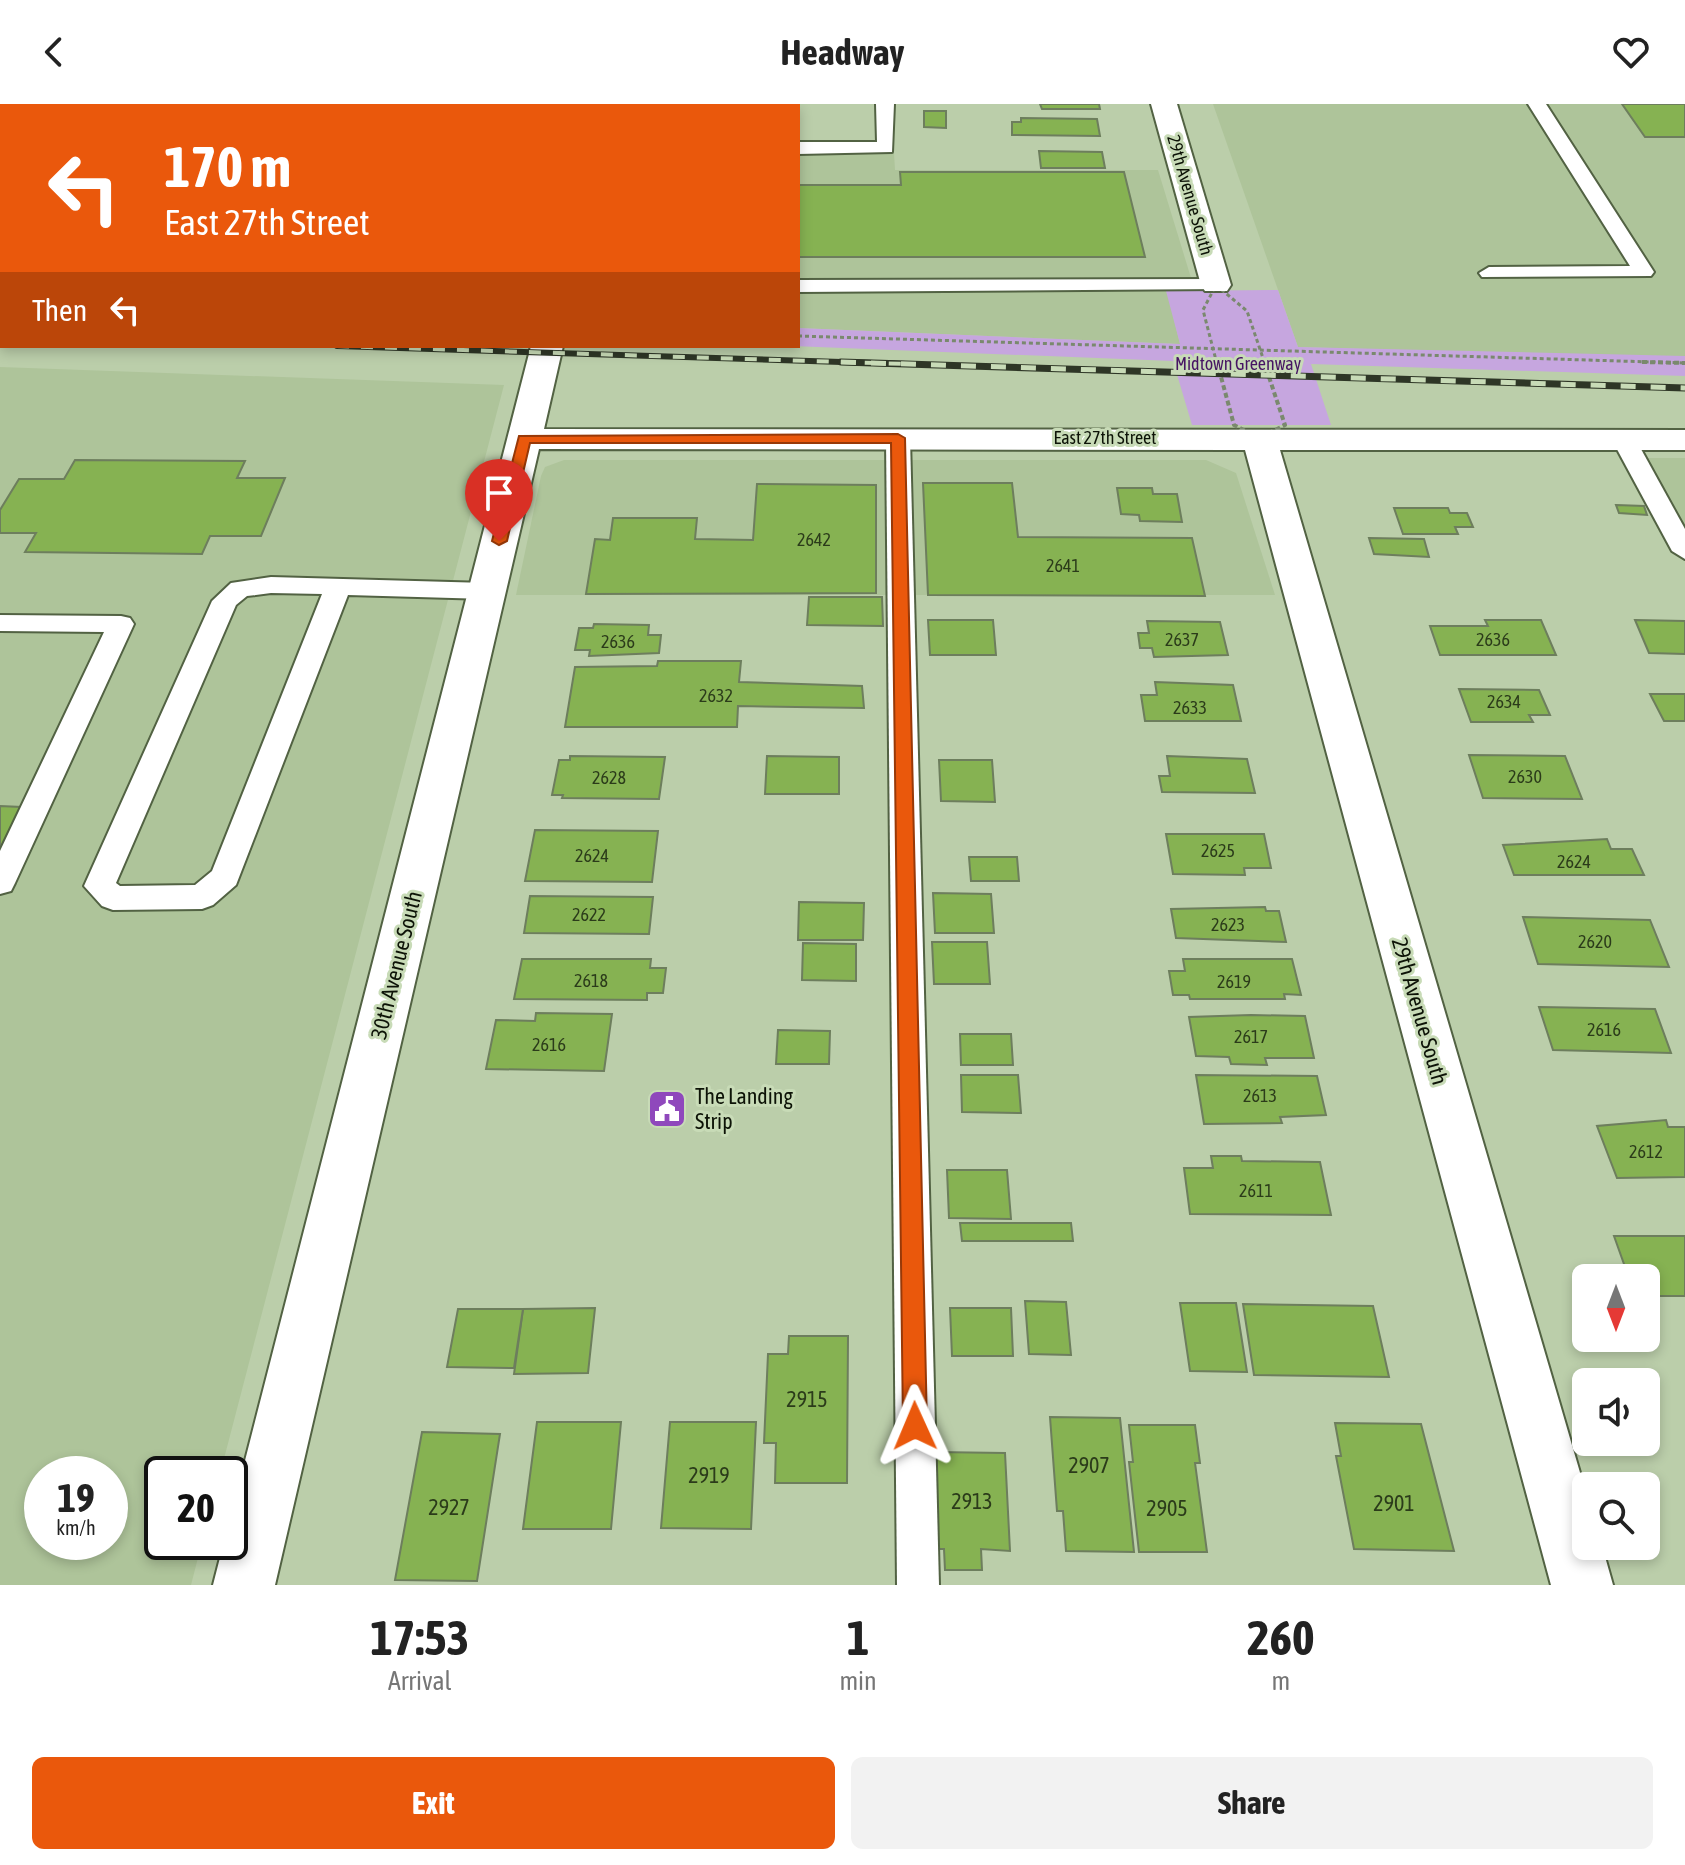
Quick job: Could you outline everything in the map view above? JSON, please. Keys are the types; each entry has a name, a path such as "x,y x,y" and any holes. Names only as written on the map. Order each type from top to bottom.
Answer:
{"street":[{"name":"29th Avenue South","path":"1164,104 1216,285"},
{"name":"30th Avenue South","path":"244,1585 547,348"},
{"name":"29th Avenue South","path":"1259,438 1582,1585"},
{"name":"East 27th Street","path":"524,439 1685,440"}],"lane":[{"path":"800,148 886,148 885,104"},
{"path":"1489,273 1644,272 1537,104"},
{"path":"800,164 864,164 864,148"},
{"path":"800,286 1216,285"},
{"path":"898,438 918,1585"},
{"path":"1624,440 1685,551"},
{"path":"338,587 225,877 202,897 113,898 99,886 225,601 240,589 271,585 487,591"},
{"path":"0,623 121,624 0,883"}],"path":[{"path":"1216,285 1247,311 1285,425 1259,438 1234,425 1203,310 1216,285"},
{"path":"800,336 1685,363"}],"shaded area":[{"path":"1213,104 1685,104 1685,358 1298,347"},
{"path":"800,153 894,153 895,170 1158,170 1195,291 1167,291 1180,344 800,328"},
{"path":"0,367 504,385 225,1456 144,1456 144,1560 197,1560 191,1585 0,1585"},
{"path":"1638,458 1685,458 1685,542"},
{"path":"564,460 1206,460 1236,473 1275,595 516,595 541,476 545,467"}],"green space":[{"name":"Midtown Greenway","path":"1278,290 1298,347 1685,356 1685,376 1311,364 1331,425 1192,425 1173,361 800,346 800,328 1180,344 1166,291"}],"building":[{"path":"1040,104 1099,104 1100,109 1042,109"},
{"path":"1622,104 1685,104 1685,137 1645,137"},
{"path":"924,111 946,111 946,128 924,127"},
{"path":"1021,118 1097,119 1100,136 1012,135 1012,122 1021,122"},
{"path":"1039,151 1102,152 1105,168 1041,168"},
{"path":"900,172 1124,172 1145,257 800,257 800,185 901,185"},
{"path":"75,460 245,461 237,478 285,478 261,536 210,536 202,554 25,552 36,533 0,533 0,510 19,479 64,479"},
{"path":"923,483 1012,483 1018,537 1192,538 1205,596 928,595"},
{"path":"757,484 876,485 876,593 586,594 595,539 610,540 613,518 697,518 695,539 753,540"},
{"path":"1117,488 1152,488 1153,494 1177,494 1182,522 1140,521 1139,515 1121,514"},
{"path":"1616,505 1644,506 1647,515 1619,513"},
{"path":"1394,508 1448,508 1450,513 1467,513 1473,527 1455,527 1458,534 1403,534"},
{"path":"1369,538 1424,539 1429,557 1374,554"},
{"path":"809,597 882,597 883,626 807,625"},
{"path":"928,620 993,620 996,655 930,655"},
{"path":"1485,620 1541,620 1556,655 1440,655 1430,626 1488,626"},
{"path":"1635,620 1685,621 1685,654 1649,653"},
{"path":"1147,621 1220,622 1228,655 1154,657 1152,648 1140,648 1138,633 1149,633"},
{"path":"594,624 649,625 648,635 661,635 659,653 589,656 590,650 575,650 579,628 593,628"},
{"path":"658,661 741,661 739,682 862,686 864,708 738,706 737,727 565,727 575,667 657,666"},
{"path":"1155,682 1233,685 1241,721 1145,721 1141,695 1157,695"},
{"path":"1459,689 1539,690 1550,715 1529,715 1533,722 1471,722"},
{"path":"1650,694 1685,694 1685,721 1664,721"},
{"path":"1469,755 1565,756 1582,799 1483,798"},
{"path":"570,756 665,757 659,799 562,798 563,795 552,795 559,760 570,760"},
{"path":"767,756 839,757 839,794 765,794"},
{"path":"1167,756 1247,759 1255,793 1162,792 1159,776 1170,776"},
{"path":"939,760 992,760 995,802 941,801"},
{"path":"0,806 21,807 0,849"},
{"path":"535,830 658,831 652,882 525,881"},
{"path":"1166,834 1264,834 1271,868 1244,868 1245,875 1173,874"},
{"path":"1607,839 1611,849 1632,849 1644,875 1514,875 1503,845"},
{"path":"969,857 1017,857 1019,881 971,881"},
{"path":"933,893 991,894 994,933 935,933"},
{"path":"530,896 653,897 649,934 524,933"},
{"path":"799,902 864,903 863,940 798,940"},
{"path":"1265,907 1266,911 1279,911 1286,942 1176,938 1171,909"},
{"path":"1523,917 1650,920 1669,967 1538,964"},
{"path":"932,942 987,942 990,984 934,984"},
{"path":"803,943 856,944 856,981 802,980"},
{"path":"522,959 651,959 650,968 666,968 663,993 647,993 647,1000 514,999"},
{"path":"1183,959 1292,959 1301,995 1284,994 1285,999 1190,999 1189,995 1173,995 1169,971 1185,971"},
{"path":"1539,1007 1655,1009 1671,1053 1553,1050"},
{"path":"536,1013 612,1014 604,1071 486,1069 496,1020 535,1021"},
{"path":"1305,1016 1314,1058 1265,1058 1267,1065 1231,1064 1229,1057 1196,1056 1189,1017"},
{"path":"778,1030 830,1031 829,1064 776,1064"},
{"path":"960,1034 1011,1034 1013,1065 961,1065"},
{"path":"961,1075 1018,1075 1021,1113 962,1112"},
{"path":"1196,1075 1317,1076 1326,1115 1280,1117 1282,1123 1204,1124"},
{"path":"1666,1120 1668,1127 1685,1127 1685,1177 1617,1178 1597,1126"},
{"path":"1211,1156 1241,1156 1242,1161 1320,1162 1331,1215 1190,1214 1184,1168 1213,1168"},
{"path":"947,1170 1007,1170 1011,1219 949,1218"},
{"path":"960,1223 1071,1223 1073,1241 962,1241"},
{"path":"1614,1236 1685,1236 1685,1296 1660,1296 1660,1264 1624,1264"},
{"path":"1025,1301 1066,1302 1071,1355 1029,1354"},
{"path":"1180,1303 1236,1303 1247,1372 1190,1371"},
{"path":"1243,1304 1373,1306 1389,1377 1254,1375"},
{"path":"595,1308 588,1373 514,1374 523,1309"},
{"path":"950,1308 1011,1308 1013,1356 952,1356"},
{"path":"458,1309 523,1309 514,1368 447,1367"},
{"path":"789,1336 848,1336 847,1483 775,1483 776,1443 764,1443 768,1354 788,1354"},
{"path":"1050,1417 1120,1418 1134,1552 1066,1551 1063,1511 1057,1511"},
{"path":"537,1422 621,1422 611,1529 523,1529"},
{"path":"670,1422 756,1422 751,1529 661,1528"},
{"path":"1335,1423 1421,1424 1454,1551 1354,1549 1336,1456 1341,1456"},
{"path":"1129,1425 1195,1425 1200,1463 1195,1463 1207,1552 1139,1552 1129,1462 1133,1462"},
{"path":"422,1432 500,1434 477,1581 395,1580"},
{"path":"934,1452 1005,1453 1010,1551 981,1549 982,1570 945,1570 944,1549 937,1549"}],"railway":[{"path":"400,348 873,363"},
{"path":"841,362 873,363"},
{"path":"873,363 1685,388"},
{"path":"873,363 905,364"}],"place":[{"name":"The Landing Strip","path":"667,1109"}],"route":[{"path":"499,541 524,439 898,438 915,1426"}]}
